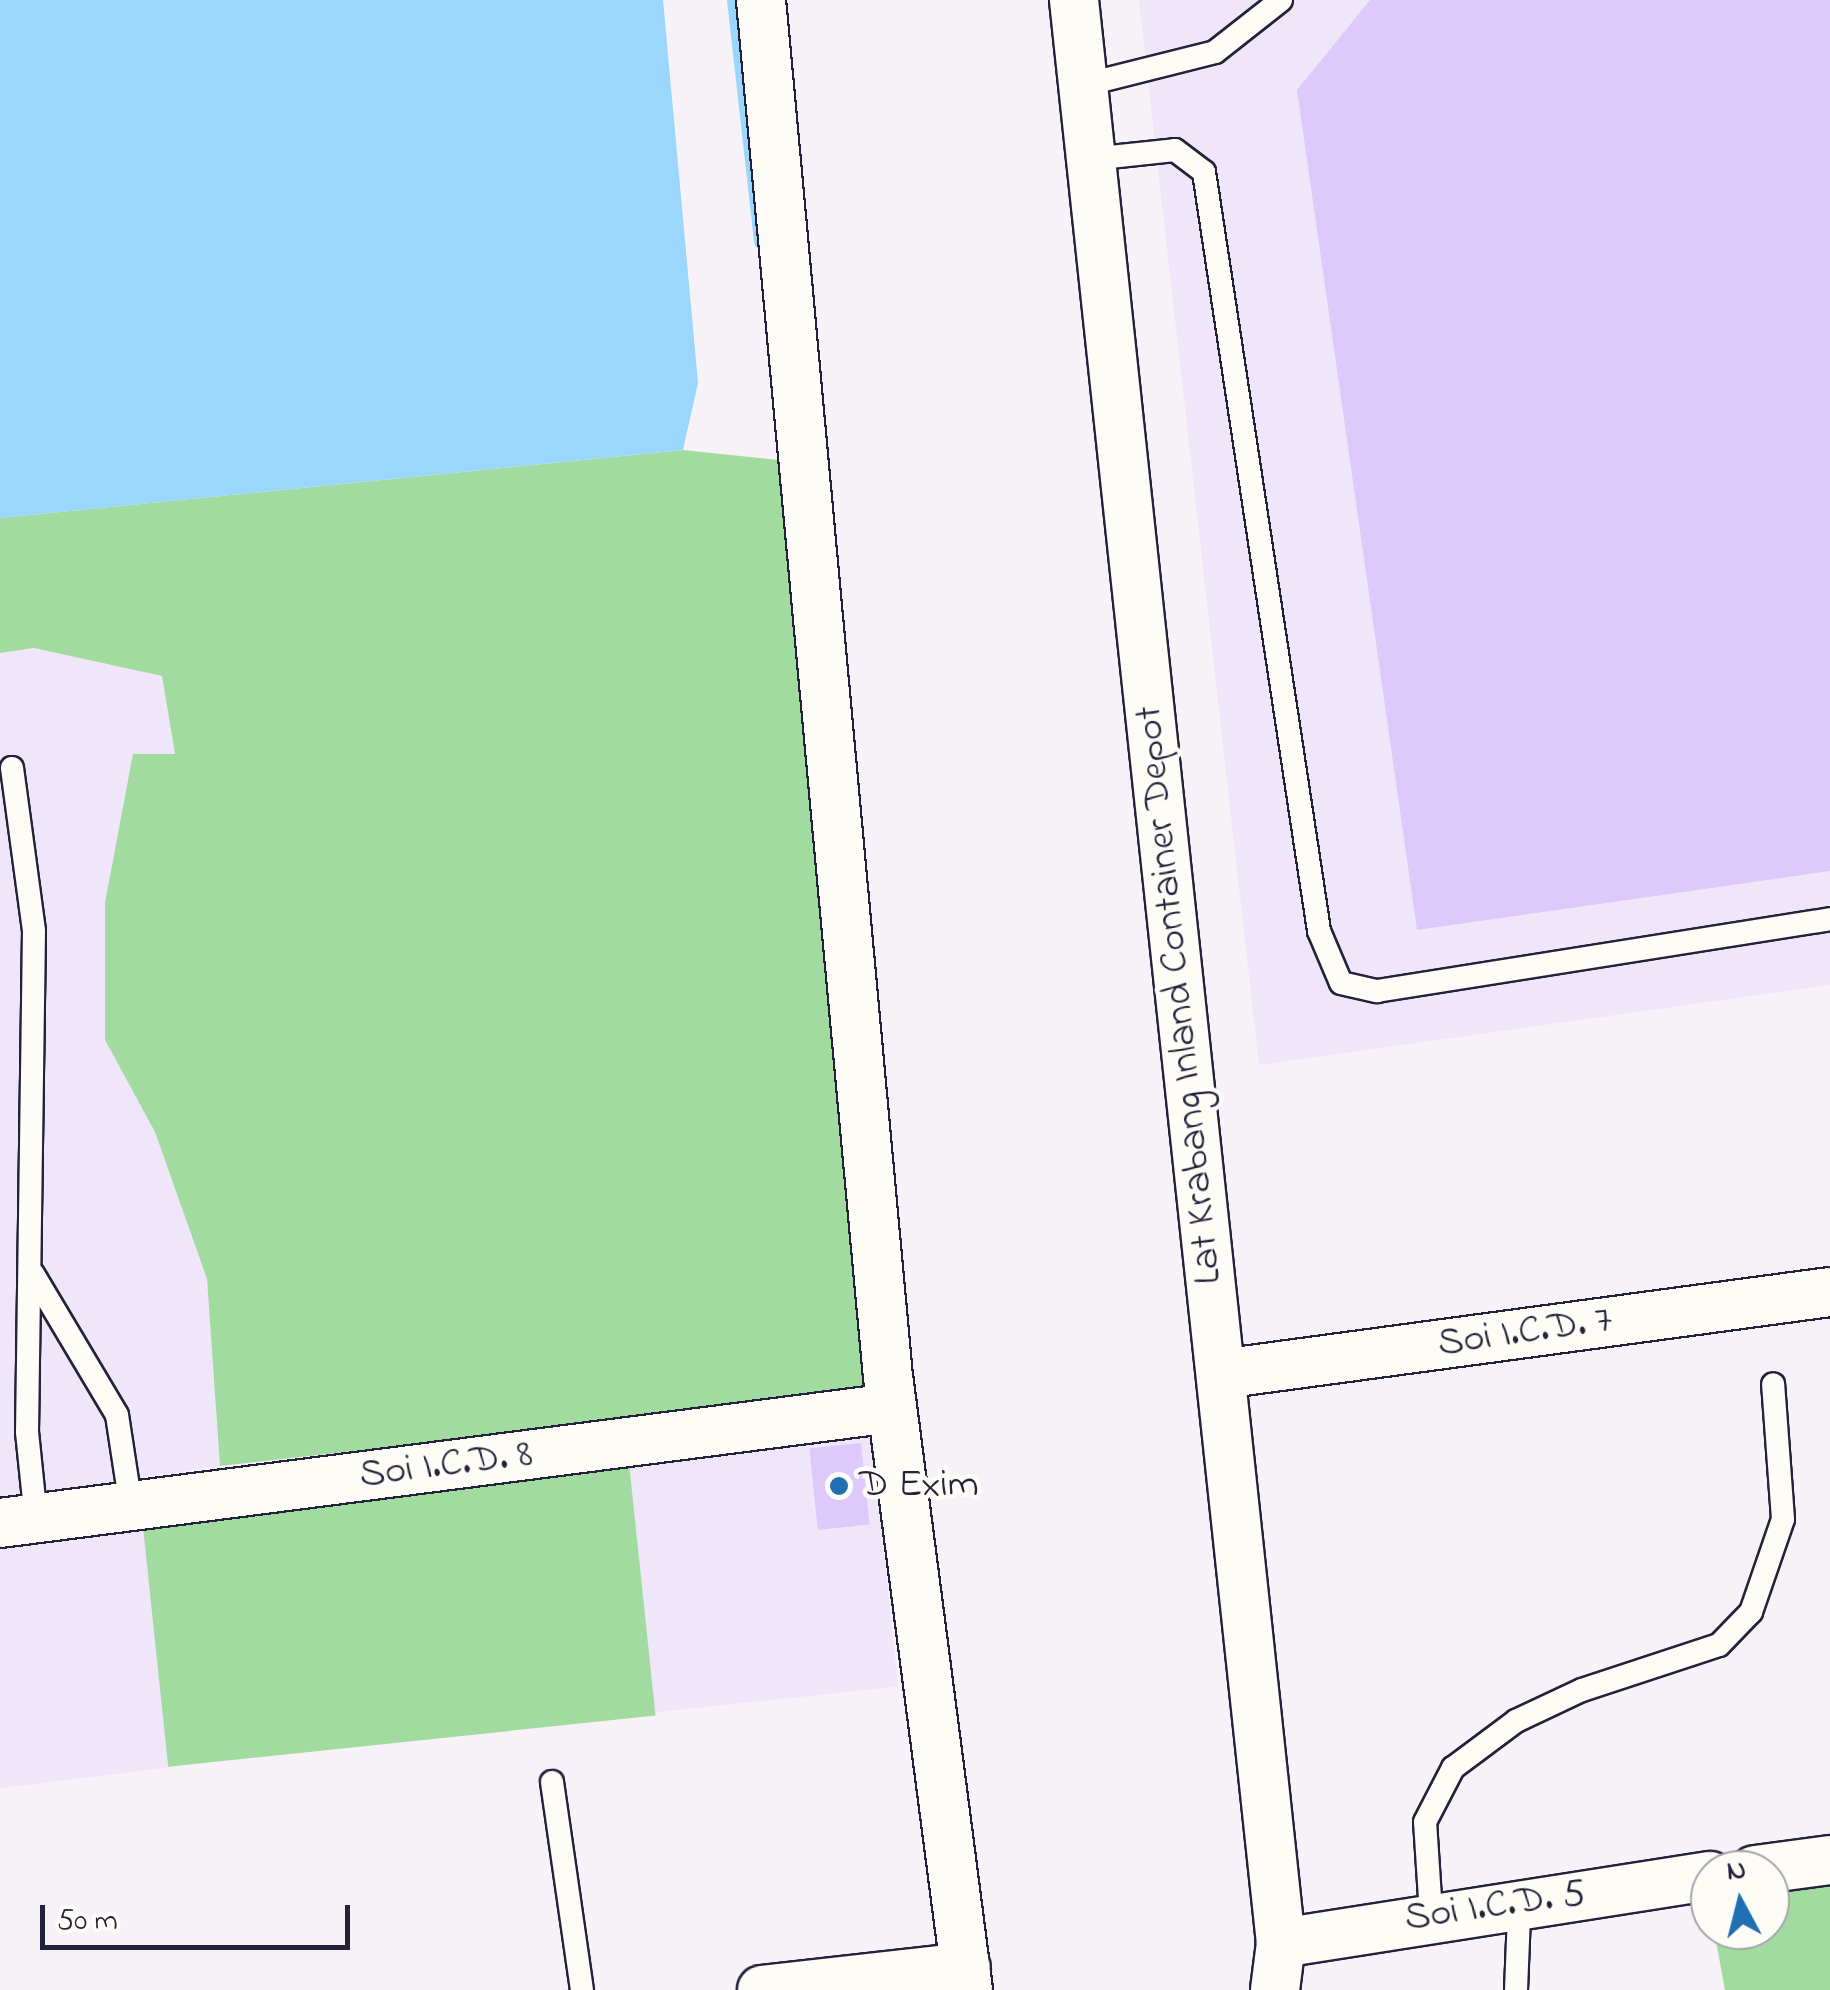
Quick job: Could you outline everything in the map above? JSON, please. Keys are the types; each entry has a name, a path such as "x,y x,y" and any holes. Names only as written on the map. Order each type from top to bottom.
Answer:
{"street":[{"path":"761,0 880,1410 954,1974 762,1990"},
{"name":"Lat Krabang Inland Container Depot","path":"1074,0 1281,1943 1275,1990"},
{"name":"Soi I.C.D. 7","path":"1221,1374 1830,1292"},
{"name":"Soi I.C.D. 8","path":"18,1521 880,1410"},
{"path":"1790,1865 1830,1860"},
{"name":"Soi I.C.D. 5","path":"1281,1943 1430,1914 1690,1879"}],"lane":[{"path":"1084,85 1215,52 1280,0"},
{"path":"1091,159 1176,150 1204,172 1319,931 1341,983 1377,991 1830,919"},
{"path":"12,768 34,931 32,1274 27,1432 18,1521"},
{"path":"32,1274 117,1415 131,1506"},
{"path":"1430,1914 1425,1822 1453,1768 1516,1721 1582,1690 1719,1645 1750,1612 1783,1519 1772,1384"},
{"path":"552,1782 582,1990"},
{"path":"1516,1990 1518,1915 1532,1900"}],"shaded area":[{"path":"1139,0 1830,0 1830,985 1259,1065"},
{"path":"34,648 162,676 175,755 134,754 105,1040 155,1132 207,1279 220,1466 0,1498 0,653"},
{"path":"871,1427 898,1687 655,1712 627,1453"},
{"path":"143,1527 173,1767 0,1788 0,1543"}],"green space":[{"path":"683,450 789,461 884,1391 220,1466 207,1279 155,1132 105,1040 105,903 133,754 175,754 162,676 34,648 0,653 0,518"},
{"path":"629,1463 656,1716 168,1767 142,1514"},
{"path":"1830,1879 1830,1990 1725,1990 1718,1950 1790,1950 1790,1884"}],"water":[{"path":"0,0 663,0 698,383 683,450 0,518"}],"building":[{"path":"1370,0 1830,0 1830,871 1417,930 1297,90"},
{"name":"D Exim","path":"861,1443 870,1525 818,1530 809,1448"}],"waterway":[{"path":"733,0 760,242"}],"place":[{"name":"D Exim","path":"839,1486"}]}
